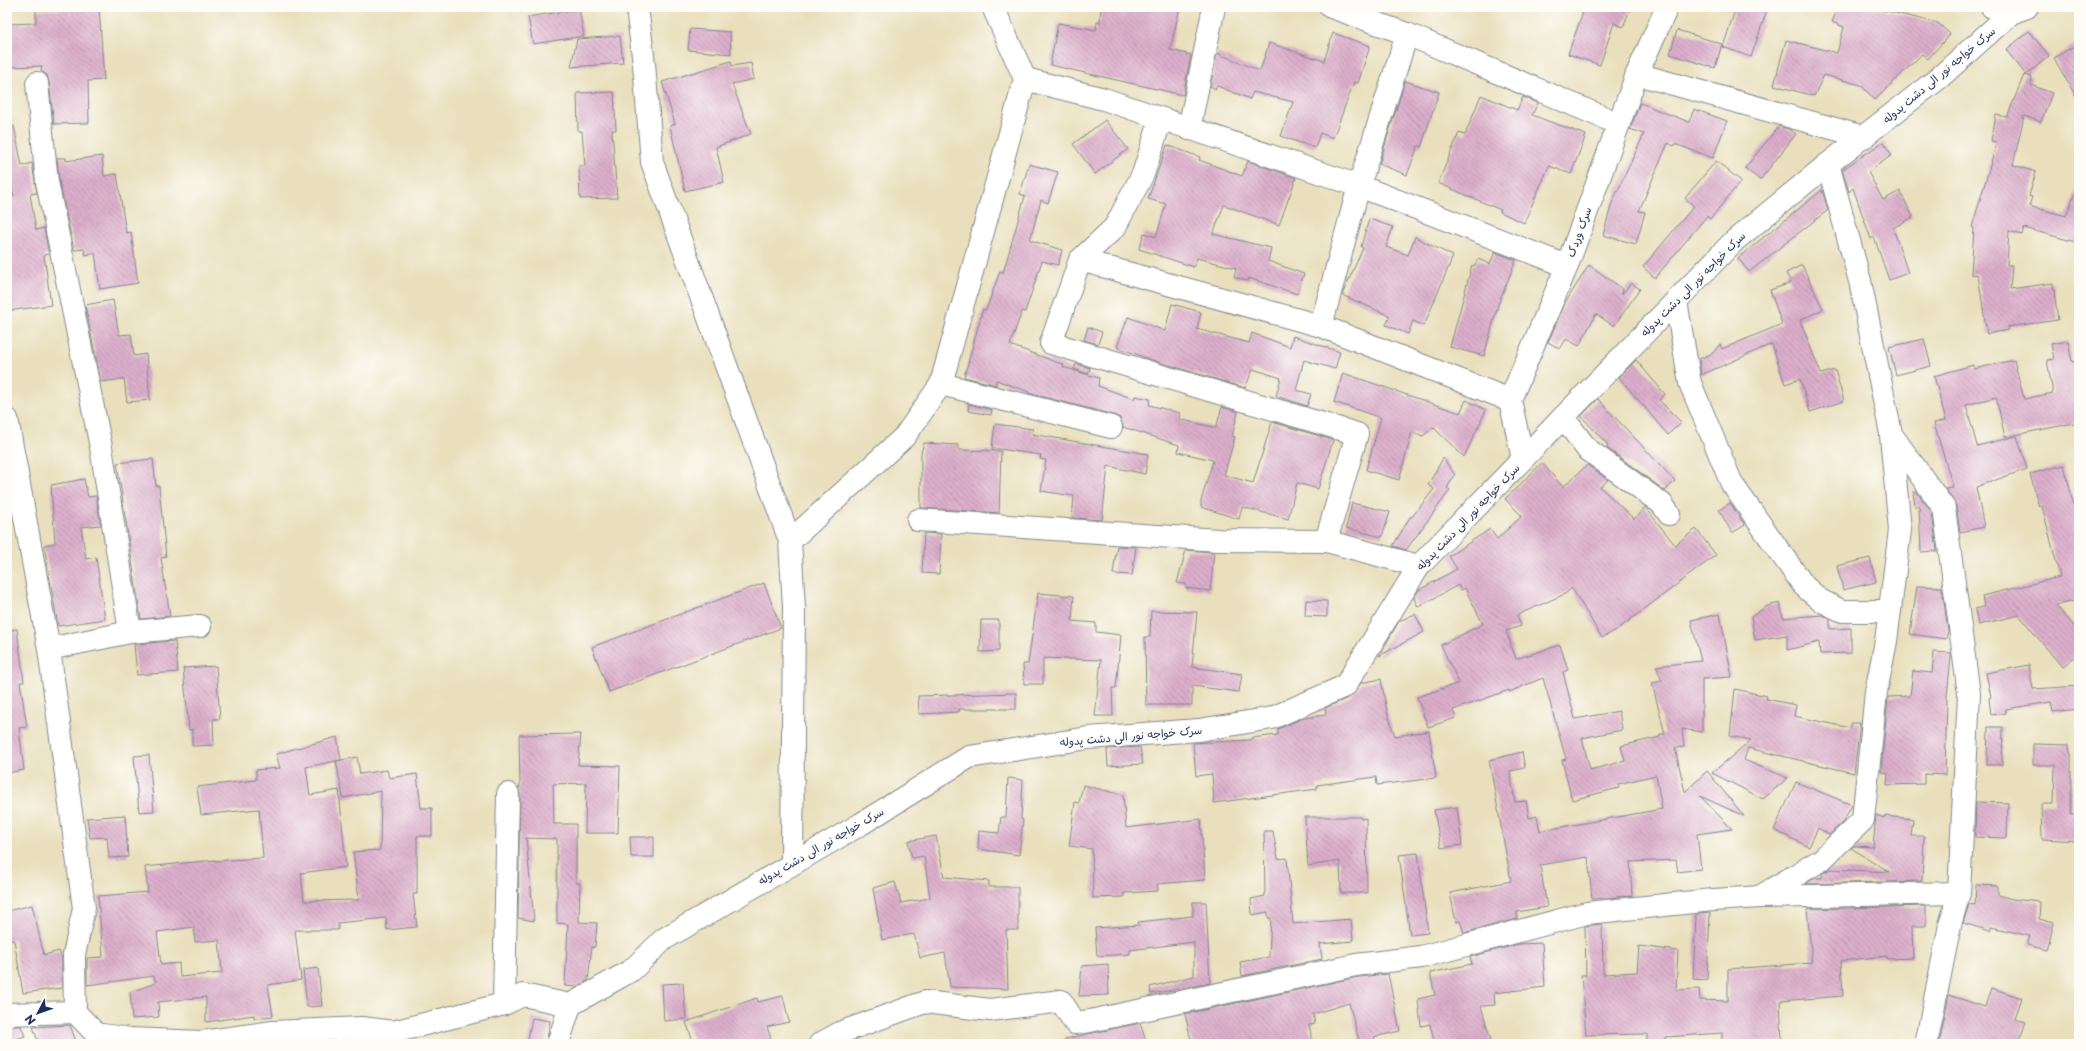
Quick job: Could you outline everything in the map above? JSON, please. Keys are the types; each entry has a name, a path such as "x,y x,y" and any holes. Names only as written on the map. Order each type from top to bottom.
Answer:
{"street":[{"path":"637,7 644,64 652,162 790,541 794,607 792,864"},
{"path":"790,541 904,436 941,384 1025,79 993,7"},
{"path":"1189,129 1214,7"},
{"path":"1331,7 1364,13 1407,34 1619,124"},
{"name":"سرک وردک","path":"1510,400 1567,266 1637,74 1667,7"},
{"name":"سرک خواجه نور الی دشت پدوله","path":"570,1005 632,970 664,939 861,824 969,757 1088,738 1199,730 1272,718 1344,686 1419,566 1734,241 1828,164 1939,78 2010,9"},
{"path":"1321,326 1360,186 1407,34"},
{"path":"1637,74 1864,137"},
{"path":"1025,79 1104,100 1360,186 1567,266"},
{"path":"36,83 47,182 101,447 130,632"},
{"path":"1161,119 1143,174 1116,227 1080,260 1051,343 1357,434 1326,541"},
{"path":"1760,897 1821,860 1863,820 1876,692 1890,611 1900,530 1891,434 1860,281 1828,164"},
{"path":"1080,260 1321,326 1510,400 1523,459"},
{"path":"1676,301 1690,383 1732,484 1804,586 1820,600 1842,611 1890,611"},
{"path":"941,384 1111,427"},
{"path":"1563,417 1587,449 1662,504 1668,514"},
{"path":"7,419 49,649 84,908 74,955 75,1012 96,1034 130,1039 202,1042 273,1032 363,1036 393,1032 504,1004 523,994 570,1005 558,1044"},
{"path":"1891,434 1944,508 1969,694 1959,893 1950,925 1926,1044"},
{"path":"918,520 1218,540 1326,541 1419,566"},
{"path":"49,649 130,632 200,626"},
{"path":"504,1004 508,794"},
{"path":"820,1044 842,1032 925,1002 990,1010 1061,1001 1075,1023 1090,1021 1356,965 1421,957 1587,913 1713,900 1760,897 1959,893"},
{"path":"7,1014 75,1012"}],"building":[{"path":"73,7 99,7 104,80 88,81 89,123 54,124 49,82 47,75 41,71 42,66 8,67 7,24 36,23 36,10 73,9"},
{"path":"1101,7 1180,7 1170,50 1191,55 1183,95 1050,65 1058,23 1096,30 1097,22 1100,23"},
{"path":"1575,7 1631,7 1623,27 1614,23 1600,65 1568,54 1583,12"},
{"path":"1736,7 1768,7 1751,57 1723,47"},
{"path":"1838,7 1870,7 1938,23 1950,34 1928,59 1922,54 1875,100 1861,85 1824,75 1814,96 1774,85 1786,40 1837,53 1844,27 1832,22"},
{"path":"579,9 584,36 533,44 528,17"},
{"path":"690,29 730,32 731,54 688,50"},
{"path":"1677,30 1722,44 1715,68 1670,54"},
{"path":"2029,31 2049,56 2026,75 2006,50"},
{"path":"1333,33 1370,46 1358,83 1354,82 1333,138 1320,133 1315,148 1281,136 1293,102 1253,92 1250,99 1217,86 1216,89 1210,86 1217,53 1260,71 1269,43 1324,61"},
{"path":"620,36 623,63 571,67 577,39"},
{"path":"2079,43 2079,102 2054,58"},
{"path":"731,61 732,66 751,63 754,79 732,84 751,134 716,147 724,182 685,191 670,126 675,124 662,82"},
{"path":"2024,75 2032,77 2031,85 2052,93 2041,122 2024,116 2013,165 2036,172 2029,196 2032,197 2029,206 2066,216 2079,184 2079,243 2024,228 2022,235 2009,231 2007,265 2012,265 2010,289 2053,283 2058,320 2007,327 2008,330 1987,334 1978,275 1971,274 1974,228 1972,227 1997,142 1991,141 1996,115 2007,117"},
{"path":"1405,81 1439,92 1421,147 1418,146 1407,175 1379,164"},
{"path":"614,92 616,130 612,130 617,198 580,199 579,166 585,166 582,131 578,131 577,93"},
{"path":"1481,95 1517,110 1523,97 1538,103 1532,115 1586,135 1571,174 1549,166 1524,223 1500,212 1501,210 1438,183 1459,133 1465,135"},
{"path":"1640,103 1689,122 1694,109 1727,121 1713,158 1675,144 1674,146 1668,143 1639,211 1645,212 1636,244 1603,235 1612,203 1644,134 1630,129"},
{"path":"1105,120 1128,149 1095,174 1073,144"},
{"path":"14,126 22,166 32,163 37,193 30,194 36,230 44,228 49,254 44,255 51,305 7,311 7,197 14,196 7,170 7,127"},
{"path":"1779,126 1791,130 1796,134 1760,180 1745,168"},
{"path":"1883,142 1892,155 1868,172 1883,200 1900,191 1913,217 1893,228 1908,273 1889,280 1874,237 1871,239 1853,188 1849,192 1843,173 1843,169"},
{"path":"1167,145 1200,157 1199,160 1242,176 1248,161 1296,178 1279,225 1224,205 1213,234 1271,248 1268,261 1304,274 1297,294 1249,278 1248,281 1234,277 1236,268 1197,258 1194,267 1139,249 1144,233 1156,237 1166,204 1148,199"},
{"path":"102,156 104,176 117,174 126,233 131,232 138,283 100,289 95,253 85,255 84,249 74,250 59,180 57,158 66,158 66,161"},
{"path":"1716,161 1741,181 1710,219 1707,216 1655,278 1643,267 1694,206 1685,198"},
{"path":"1029,164 1058,172 1048,203 1041,200 1030,240 1062,250 1058,265 1042,261 1025,312 1022,311 1010,345 1064,365 1063,367 1099,378 1098,386 1134,399 1135,396 1150,399 1149,405 1180,413 1179,419 1216,428 1222,407 1238,412 1232,436 1235,437 1224,475 1253,483 1272,422 1333,440 1318,489 1297,483 1288,519 1242,507 1239,519 1201,507 1201,501 1213,460 1178,452 1179,445 1123,427 1120,418 1114,415 1028,393 1029,392 996,380 996,385 964,377 983,309 986,310 1000,271 1003,273 1025,196 1020,194"},
{"path":"1822,190 1828,210 1749,272 1738,258"},
{"path":"1369,219 1393,227 1386,247 1408,255 1415,237 1453,256 1424,326 1413,321 1408,334 1386,325 1390,316 1342,295 1363,248 1361,247"},
{"path":"1495,252 1516,260 1498,305 1484,356 1450,347 1472,265 1474,266 1478,259 1490,264"},
{"path":"1589,265 1623,289 1622,294 1631,283 1640,289 1614,326 1596,314 1579,346 1566,339 1560,349 1548,342 1565,303"},
{"path":"1802,265 1823,309 1800,320 1821,374 1835,370 1844,401 1810,412 1800,379 1785,384 1772,344 1701,375 1699,359 1713,353 1720,344 1722,349 1782,324 1770,290 1791,283 1786,273"},
{"path":"113,300 119,335 131,334 134,356 146,354 150,400 127,402 124,379 101,382 85,305"},
{"path":"1172,304 1201,312 1197,329 1249,343 1252,333 1290,347 1293,336 1340,352 1335,369 1304,360 1296,390 1311,394 1307,406 1276,396 1281,378 1253,369 1245,388 1152,360 1117,347 1128,317 1165,331"},
{"path":"1088,327 1102,332 1098,344 1084,340"},
{"path":"1924,339 1931,366 1896,375 1889,347"},
{"path":"2068,341 2072,362 2079,361 2079,422 2005,437 1996,397 1966,405 1977,446 2017,436 2027,469 1976,487 1984,527 1960,532 1956,506 1945,488 1953,487 1934,423 1946,420 1934,376 1973,365 1974,369 2014,360 2024,399 2053,393 2047,360 2054,359 2051,344"},
{"path":"1636,360 1665,394 1659,400 1681,422 1668,435 1619,377"},
{"path":"1076,364 1090,368 1088,374 1074,369"},
{"path":"1343,373 1460,413 1466,400 1486,410 1464,457 1433,427 1423,436 1412,432 1399,480 1366,470 1381,418 1334,402"},
{"path":"1598,399 1675,481 1665,491 1606,447 1608,445 1581,416"},
{"path":"969,404 992,410 991,415 968,411"},
{"path":"995,424 1033,429 1032,434 1148,454 1145,474 1108,466 1102,520 1072,518 1074,496 1041,491 1046,460 1040,459 1041,455 992,448"},
{"path":"924,443 958,445 958,450 1001,451 999,513 921,508 921,453"},
{"path":"1443,458 1455,475 1447,488 1450,490 1406,550 1393,546 1410,517 1412,517 1434,489 1428,485"},
{"path":"153,459 156,486 159,486 166,557 161,558 170,616 141,619 117,463"},
{"path":"1542,463 1563,487 1587,465 1608,480 1600,487 1634,519 1645,507 1675,545 1696,529 1716,555 1618,629 1602,638 1572,588 1565,594 1517,615 1521,626 1506,631 1516,659 1560,645 1568,670 1563,672 1575,719 1619,711 1622,730 1582,738 1590,770 1625,761 1621,746 1660,737 1660,734 1665,734 1652,683 1662,681 1656,666 1701,661 1691,620 1720,614 1732,677 1702,679 1702,732 1682,729 1684,747 1675,748 1685,792 1707,771 1744,816 1700,796 1732,829 1697,834 1701,869 1678,872 1676,860 1630,862 1632,896 1592,899 1588,857 1540,865 1547,907 1517,912 1517,919 1464,933 1460,921 1456,922 1450,893 1511,881 1489,760 1522,752 1525,768 1510,771 1515,802 1526,801 1529,818 1537,816 1540,831 1662,809 1656,775 1618,784 1619,788 1572,800 1562,760 1566,759 1543,678 1509,692 1509,690 1453,710 1456,718 1428,727 1417,697 1459,683 1441,645 1483,624 1465,588 1461,590 1458,585 1418,607 1414,598 1419,590 1457,569 1449,556 1490,529 1497,539 1522,516 1505,499"},
{"path":"2064,465 2076,514 2079,514 2079,600 2056,605 2079,632 2079,653 2062,667 2019,615 1978,625 1975,609 1984,607 1982,596 2060,577 2042,506 2039,507 2030,474"},
{"path":"84,479 88,497 96,496 101,525 81,527 86,559 96,557 105,619 58,626 44,545 55,543 51,485"},
{"path":"1913,492 1917,492 1932,513 1937,551 1921,552 1919,506 1915,507"},
{"path":"1352,503 1390,512 1382,537 1346,528"},
{"path":"1730,503 1745,525 1732,533 1719,510"},
{"path":"924,533 941,534 939,574 922,573"},
{"path":"1117,546 1136,547 1132,575 1113,574"},
{"path":"1186,550 1214,552 1210,591 1186,588 1186,584 1177,583"},
{"path":"1870,558 1876,582 1843,590 1837,566"},
{"path":"764,583 781,628 609,692 592,647"},
{"path":"1917,586 1942,587 1948,631 1946,639 1910,634"},
{"path":"1038,593 1074,596 1072,621 1096,623 1096,632 1121,635 1116,688 1112,688 1113,716 1095,716 1101,660 1043,658 1043,684 1024,684 1023,664 1028,664"},
{"path":"1306,600 1327,601 1327,617 1305,616"},
{"path":"1780,603 1783,618 1823,615 1830,619 1830,629 1851,628 1851,653 1820,654 1819,642 1787,650 1787,635 1755,640 1751,617 1767,606"},
{"path":"1151,611 1197,612 1192,667 1242,674 1239,692 1192,686 1192,705 1146,705 1145,637 1150,637"},
{"path":"1415,614 1424,632 1379,656 1399,621"},
{"path":"981,620 999,620 999,651 980,652"},
{"path":"17,629 24,682 20,682 27,727 19,728 24,770 7,773 7,630"},
{"path":"175,641 178,672 137,675 134,644"},
{"path":"1934,652 1951,653 1947,696 1945,775 1924,774 1924,784 1887,785 1888,773 1881,772 1888,697 1910,696 1913,671 1932,673"},
{"path":"2029,665 2033,689 2079,686 2079,709 2053,712 2051,702 2006,709 2006,713 1991,715 1989,698 1991,697 1986,673"},
{"path":"216,666 220,719 213,719 214,745 192,746 192,729 189,730 183,668"},
{"path":"1381,679 1387,711 1395,736 1429,731 1436,778 1377,785 1376,777 1317,785 1317,789 1214,803 1212,774 1196,776 1193,743 1251,740 1251,738 1278,735 1278,729 1303,718 1326,715 1325,708 1350,697 1361,683"},
{"path":"1735,689 1767,696 1766,699 1796,705 1794,716 1851,728 1851,723 1860,723 1854,773 1748,748 1744,760 1788,778 1763,799 1712,773 1751,740 1730,736"},
{"path":"1016,693 1016,709 959,709 959,712 919,714 918,696"},
{"path":"1988,727 2003,727 2002,765 1987,765"},
{"path":"581,734 578,765 620,766 618,833 585,833 586,783 553,784 554,824 576,824 576,883 580,883 579,922 597,923 595,947 592,947 588,980 576,987 565,986 568,924 557,923 557,839 526,838 534,921 518,918 520,794 518,787 520,787 519,735"},
{"path":"337,737 341,760 336,761 357,757 360,774 387,770 389,778 417,774 421,808 432,808 432,836 417,836 417,894 413,894 417,927 387,930 386,918 338,923 338,930 295,930 301,980 268,985 273,1016 254,1018 254,1015 206,1022 206,997 158,1002 159,1017 132,1019 130,992 156,983 154,976 87,985 87,958 103,957 98,896 148,892 145,867 215,860 263,858 259,809 201,815 197,787 256,780 256,770 280,768 276,754","holes":["336,761 343,798 381,791 380,850 353,852 359,900 304,901 301,873 346,867 339,790 310,795 306,767","194,927 195,942 219,940 222,973 180,977 179,963 161,965 157,932"]},
{"path":"2033,744 2069,745 2071,753 2071,815 2079,815 2079,841 2042,839 2041,804 2054,804 2055,765 2033,765"},
{"path":"1140,747 1143,764 1108,766 1107,749"},
{"path":"149,755 154,811 139,812 134,756"},
{"path":"1008,778 1023,780 1021,819 1023,820 1019,855 978,849 979,831 999,833 1001,817 1006,817"},
{"path":"1796,782 1852,805 1843,822 1829,835 1818,828 1809,847 1774,830"},
{"path":"1083,785 1123,795 1126,828 1201,819 1205,880 1157,884 1158,891 1124,893 1124,897 1093,898 1092,849 1069,846 1075,802 1079,803"},
{"path":"1976,802 2008,803 2007,838 1975,837"},
{"path":"1457,807 1462,845 1441,848 1434,810"},
{"path":"125,815 128,857 109,858 107,837 90,838 87,818"},
{"path":"1876,815 1884,818 1884,816 1913,819 1911,836 1924,836 1922,881 1806,884 1815,878 1822,878 1822,874 1830,869 1890,872 1851,848 1854,846 1873,847"},
{"path":"1305,817 1366,818 1367,893 1341,893 1340,861 1308,866"},
{"path":"1264,831 1273,831 1278,859 1287,858 1293,924 1351,919 1353,941 1320,944 1322,959 1242,976 1240,962 1269,957 1271,918 1268,918 1268,912 1252,915 1251,899 1265,896"},
{"path":"936,836 944,877 989,881 989,887 1018,887 1018,930 1006,930 1008,989 950,987 945,953 920,958 914,934 882,940 873,888 895,882 901,903 930,898 924,856 912,858 908,841"},
{"path":"630,837 654,837 654,857 631,857"},
{"path":"1418,853 1428,933 1410,935 1399,855"},
{"path":"1976,885 1998,886 1998,895 2012,899 2040,902 2039,919 2054,923 2047,950 2027,945 2030,936 1991,927 1990,931 1963,923 1969,904 1975,905"},
{"path":"1193,902 1206,902 1210,983 1151,994 1150,987 1194,976 1194,942 1130,950 1130,954 1097,956 1095,928 1139,925 1138,922 1193,916"},
{"path":"32,905 44,955 59,951 62,959 62,988 23,993 14,940 7,941 7,911"},
{"path":"1926,906 1926,926 1912,926 1913,958 1887,959 1887,956 1841,961 1843,996 1780,1001 1782,1042 1762,1043 1722,1041 1722,1033 1666,1037 1666,1044 1647,1044 1647,1034 1586,1035 1581,975 1586,975 1585,926 1602,924 1603,974 1637,972 1639,946 1678,951 1676,990 1699,989 1700,1000 1728,1001 1728,969 1812,963 1807,909"},
{"path":"1710,913 1707,980 1693,979 1696,914"},
{"path":"1542,943 1545,987 1494,993 1495,1005 1481,1006 1492,1044 1435,1044 1430,1024 1421,1026 1418,999 1435,995 1430,973 1472,964 1470,957 1519,944"},
{"path":"1108,964 1109,995 1079,996 1082,966"},
{"path":"318,968 322,1006 307,1007 303,970"},
{"path":"1388,974 1400,1031 1374,1037 1376,1044 1360,1044 1349,1003 1313,1014 1315,1024 1309,1025 1313,1044 1192,1044 1185,1014 1358,977"},
{"path":"683,983 686,1019 664,1021 662,984"},
{"path":"1991,988 2022,998 2015,1018 2026,1022 2018,1044 1939,1044 1949,995 1985,1007"},
{"path":"783,996 789,1022 767,1027 773,1044 694,1044 686,1022 757,998 758,1002"},
{"path":"532,1018 550,1021 546,1044 527,1044"},
{"path":"1140,1023 1147,1044 1066,1044 1065,1039"},
{"path":"70,1025 77,1044 39,1044 33,1027"},
{"path":"7,1026 21,1026 25,1036 7,1043"}]}
